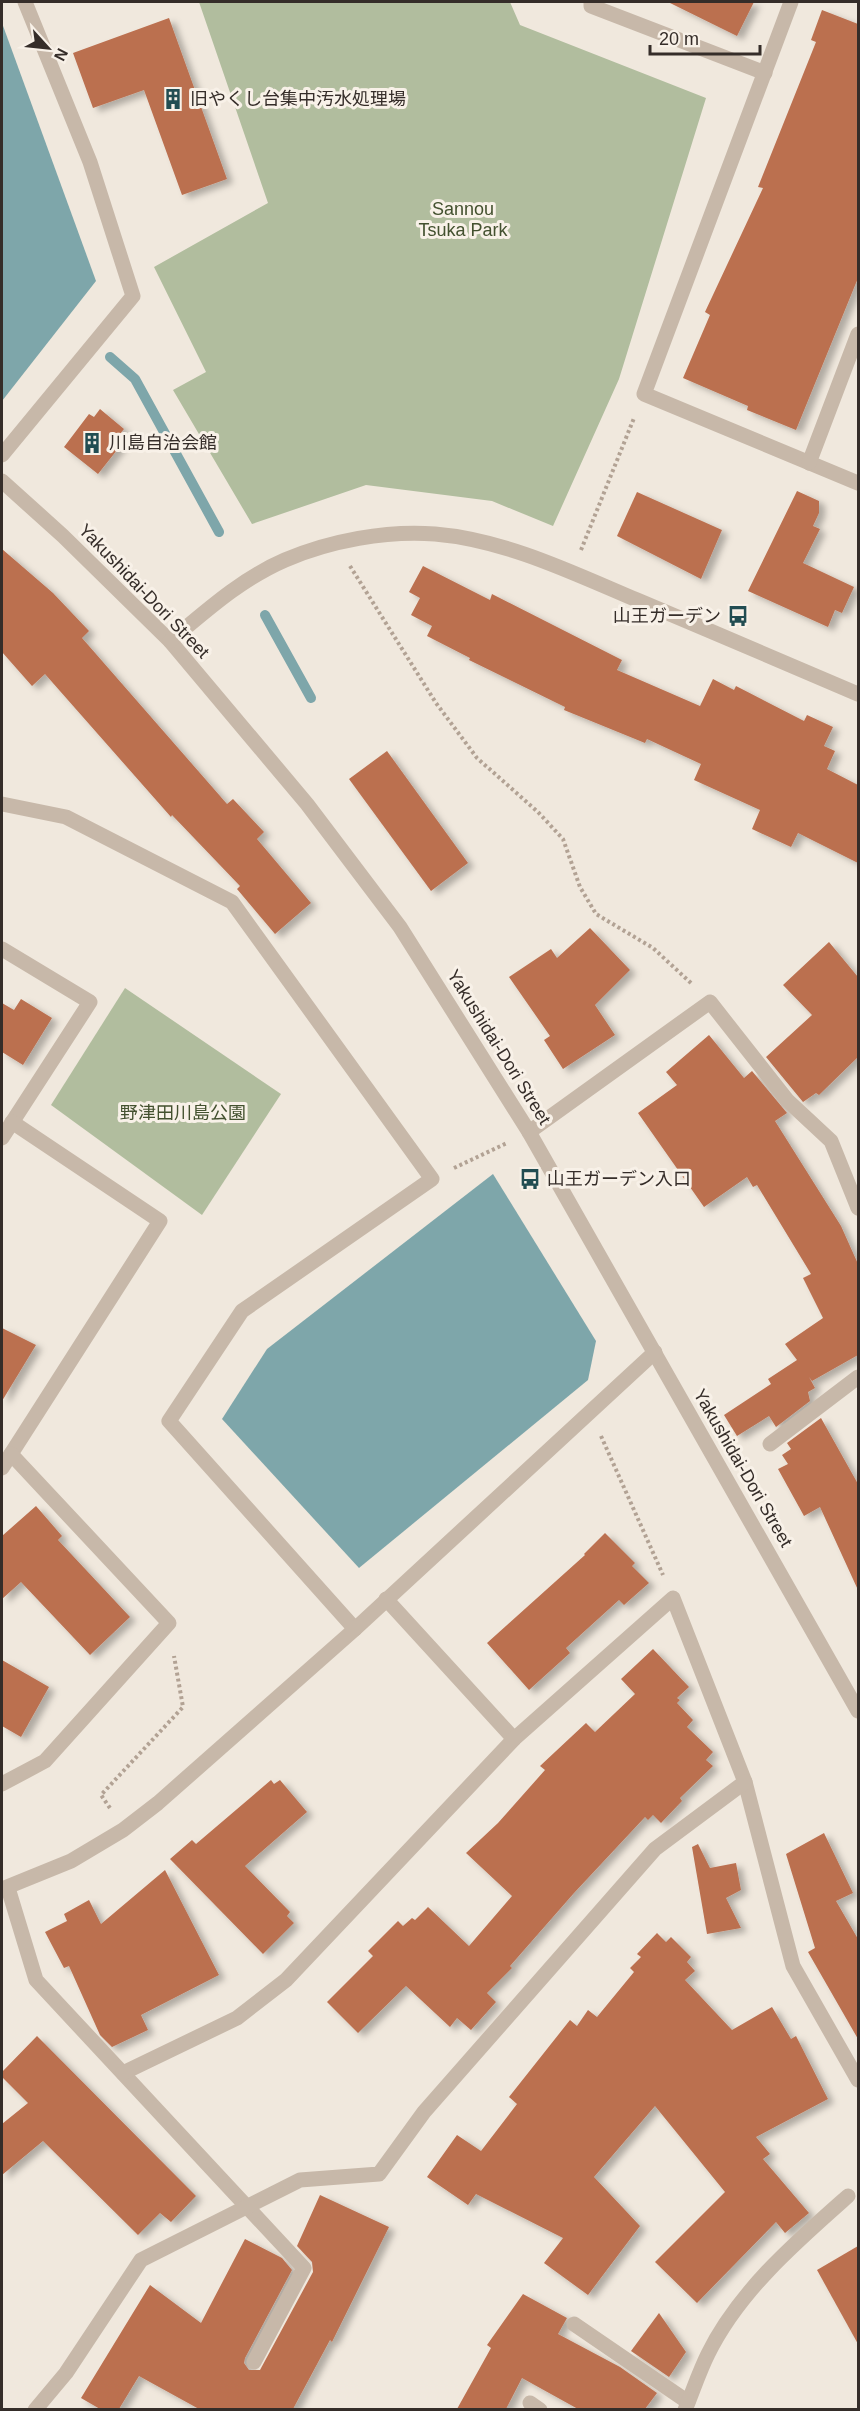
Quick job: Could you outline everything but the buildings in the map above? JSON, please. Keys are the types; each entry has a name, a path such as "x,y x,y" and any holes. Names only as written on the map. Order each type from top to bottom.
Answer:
{"street":[{"path":"2,455 133,296 90,162 25,2"},
{"path":"591,2 591,6 765,73"},
{"path":"791,2 644,394 858,483"},
{"path":"809,463 858,334"},
{"name":"Yakushidai-Dori Street","path":"2,481 63,536 170,641 308,804 400,927 529,1132 858,1711"},
{"path":"170,641 227,593 285,560 335,544 388,535 435,534 492,544 572,573 858,694"},
{"path":"2,804 66,818 232,902 432,1179 242,1311 169,1421 355,1629"},
{"path":"2,949 90,1002 2,1138"},
{"path":"529,1132 710,1002 787,1100 831,1141 858,1209"},
{"path":"2,1468 160,1221 12,1122"},
{"path":"254,2362 304,2268 248,2205 36,1980 5,1889 71,1861 123,1830 158,1803 355,1629 655,1352"},
{"path":"770,1444 858,1377"},
{"path":"2,1784 45,1761 169,1623 11,1454"},
{"path":"123,2073 237,2018 286,1980 514,1739 673,1598 745,1782 793,1966 858,2080"},
{"path":"386,1599 514,1739"},
{"path":"35,2409 66,2373 141,2260 300,2180 380,2174 424,2112 655,1849 745,1782"},
{"path":"574,2324 687,2406 708,2353 736,2309 795,2243 848,2196"}],"path":[{"path":"572,573 644,394"},
{"path":"335,544 436,703 477,758 538,812 563,839 580,887 596,914 653,948 710,1002"},
{"path":"432,1179 529,1132"},
{"path":"590,1411 673,1598"},
{"path":"101,1795 183,1707 169,1623"}],"green space":[{"name":"Sannou Tsuka Park","path":"199,2 510,2 520,25 706,98 619,379 553,526 492,501 366,485 252,524 173,390 206,372 154,267 268,203"},
{"name":"野津田川島公園","path":"125,988 281,1094 202,1215 51,1105"}],"water":[{"path":"2,23 96,281 2,401"},
{"path":"493,1174 596,1341 588,1380 359,1568 222,1419 267,1349"}],"waterway":[{"path":"110,357 135,379 219,532"},
{"path":"265,615 311,698"}],"place":[{"name":"旧やくし台集中汚水処理場","path":"173,99"},
{"name":"川島自治会館","path":"92,443"},
{"name":"山王ガーデン","path":"738,616"},
{"name":"山王ガーデン入口","path":"530,1179"}]}
